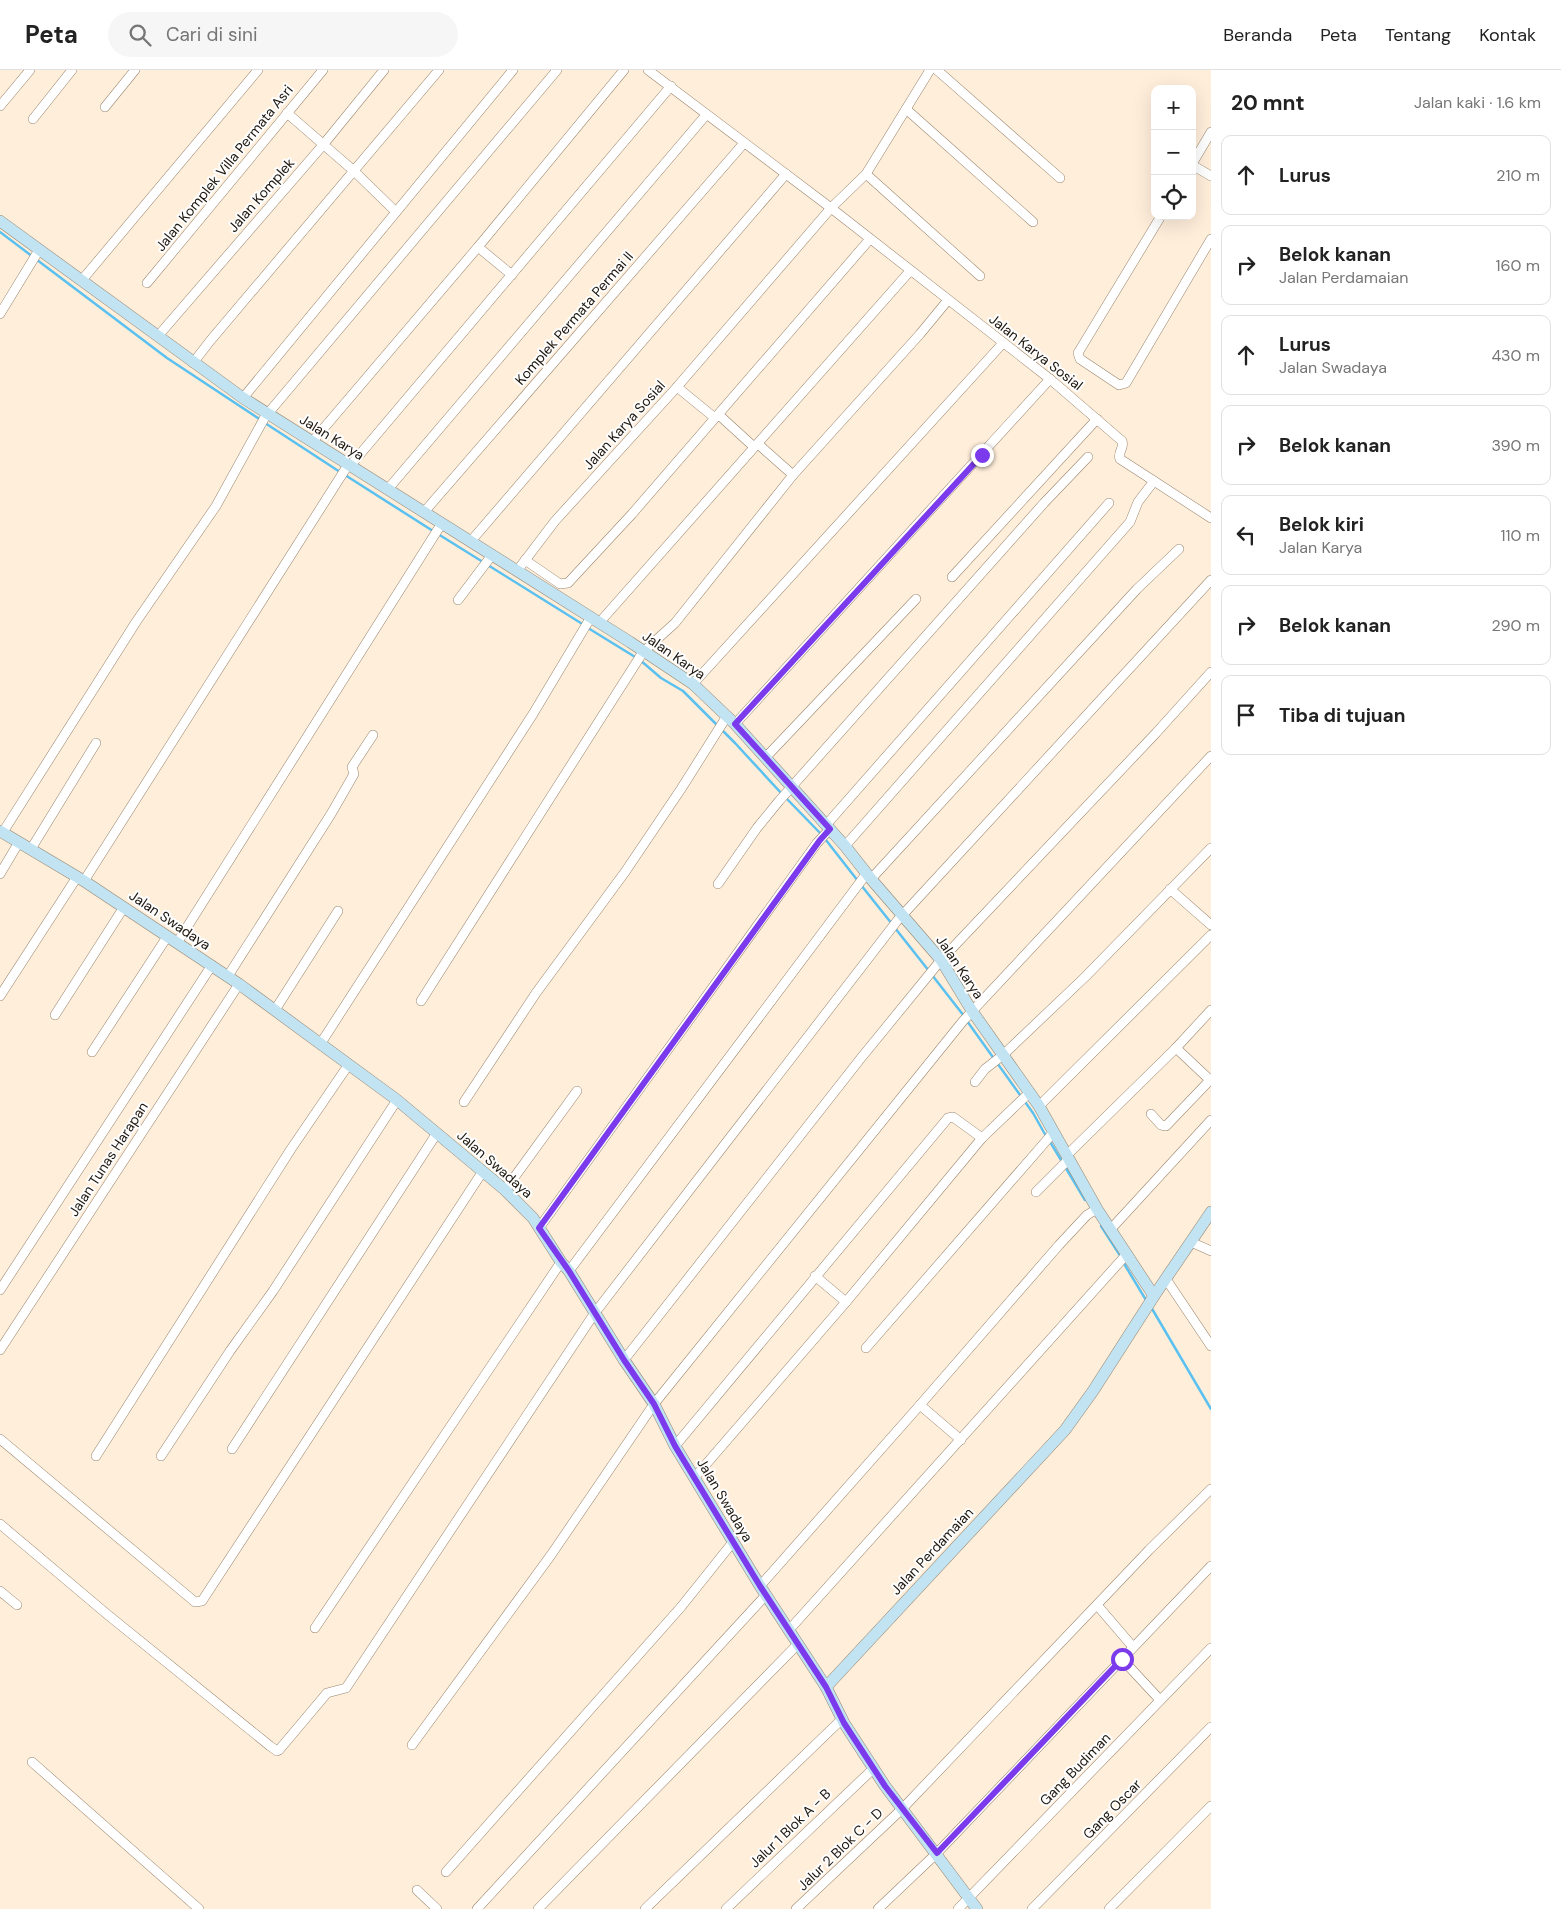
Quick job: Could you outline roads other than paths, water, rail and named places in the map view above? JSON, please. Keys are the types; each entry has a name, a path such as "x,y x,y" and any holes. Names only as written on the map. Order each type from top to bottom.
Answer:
{"street":[{"path":"0,106 30,70"},
{"path":"33,119 72,70"},
{"path":"105,106 135,70"},
{"path":"82,280 258,70"},
{"name":"Jalan Komplek Villa Permata Asri","path":"147,283 323,70"},
{"name":"Jalan Komplek","path":"158,336 323,145 384,70"},
{"path":"194,364 210,341 439,70"},
{"path":"243,398 513,70"},
{"path":"2,831 136,622 216,506 267,415 557,70"},
{"path":"312,442 478,247 624,70"},
{"path":"648,70 831,208"},
{"name":"Jalan Karya Sosial","path":"516,570 555,521 677,387 831,208 866,174 930,70"},
{"path":"937,70 1060,178"},
{"path":"0,996 81,879 347,467 671,86"},
{"path":"906,109 1033,222"},
{"path":"287,113 354,171 396,212"},
{"path":"388,489 706,115"},
{"path":"1196,158 1211,132"},
{"name":"Komplek Permata Permai II","path":"425,511 744,143"},
{"path":"1196,167 1211,176"},
{"path":"471,541 786,174"},
{"path":"866,174 980,276"},
{"name":"Jalan Karya Sosial","path":"831,208 1050,378 1122,441 1120,459 1211,518"},
{"path":"1159,220 1078,353 1080,359 1119,385 1126,382 1211,239"},
{"name":"Jalan Karya","path":"0,222 38,252 82,280 194,364 267,415 312,442 347,467 425,511 441,525 471,541 491,556 516,570 593,621 639,657 693,684 766,757 790,790 827,830 845,846 867,877 939,964 968,1015 998,1058 1039,1106 1050,1136 1068,1157 1093,1211 1110,1230 1122,1258 1153,1294"},
{"path":"525,560 560,584 568,583 632,514 870,239"},
{"path":"478,247 512,275"},
{"path":"0,314 38,252"},
{"path":"321,1043 533,714 582,631 756,445 910,271"},
{"path":"421,1001 639,657 675,623 793,475 920,334 948,300"},
{"path":"693,684 1003,343"},
{"path":"464,1102 536,993 625,872 716,735 1050,378"},
{"path":"677,387 756,445 793,475"},
{"path":"952,577 1096,419"},
{"path":"718,884 757,828 780,801 1055,491 1088,457"},
{"path":"845,846 1130,522 1138,502 1154,482"},
{"path":"539,1228 827,830 1109,503"},
{"path":"92,1052 172,940 441,525"},
{"path":"315,1628 565,1266 854,890 1137,589 1179,549"},
{"path":"458,600 491,556"},
{"path":"0,1524 278,1751 326,1693 346,1688 594,1314 900,918 1211,580"},
{"path":"766,757 916,599"},
{"path":"624,1360 861,1058 939,964 1211,672"},
{"path":"228,976 331,814 354,774 352,767 373,735"},
{"path":"31,849 96,744"},
{"path":"412,1745 551,1555 654,1404 968,1015 1211,756"},
{"name":"Jalan Swadaya","path":"2,831 124,907 276,1010 397,1100 505,1190 532,1218 654,1404 675,1446 733,1542 826,1687"},
{"path":"0,874 19,842"},
{"path":"975,1082 1085,977 1211,848"},
{"path":"1170,890 1211,925"},
{"path":"55,1015 124,907"},
{"path":"276,1010 338,911"},
{"path":"1039,1106 1211,935"},
{"path":"0,1290 212,965"},
{"name":"Jalan Tunas Harapan","path":"0,1350 239,984"},
{"path":"1036,1192 1211,1010"},
{"path":"1151,1114 1161,1124 1166,1126 1210,1080 1176,1048"},
{"path":"96,1456 291,1149 349,1064"},
{"path":"505,1190 577,1091"},
{"path":"694,1477 846,1302 982,1138 1028,1093"},
{"path":"160,1456 230,1350 273,1291 397,1100"},
{"path":"675,1446 948,1118 953,1117 982,1138"},
{"path":"1110,1230 1211,1120"},
{"path":"232,1449 437,1133"},
{"path":"866,1348 1050,1136"},
{"path":"0,1439 194,1602 202,1601 482,1171"},
{"path":"477,1909 763,1590 1058,1244 1093,1211"},
{"name":"Jalan Perdamaian","path":"826,1687 1054,1443 1093,1392 1148,1307 1153,1294 1166,1279 1211,1212"},
{"path":"1191,1242 1211,1251"},
{"path":"790,1630 1122,1258"},
{"path":"816,1276 846,1302"},
{"path":"1166,1279 1211,1346"},
{"path":"920,1405 961,1440"},
{"name":"Jalur 2 Blok C - D","path":"796,1909 902,1809 1211,1488"},
{"path":"446,1872 681,1607 733,1542"},
{"path":"878,1909 937,1853 1211,1566"},
{"path":"0,1591 18,1605"},
{"path":"1097,1605 1133,1647"},
{"path":"538,1909 798,1644"},
{"name":"Gang Budiman","path":"958,1909 1211,1648"},
{"path":"1122,1659 1160,1700"},
{"path":"826,1687 842,1720 874,1768 902,1809 937,1853 977,1909"},
{"path":"646,1909 842,1720"},
{"name":"Gang Oscar","path":"1032,1909 1211,1727"},
{"path":"32,1762 199,1909"},
{"name":"Jalur 1 Blok A - B","path":"726,1909 874,1768"},
{"path":"1109,1909 1211,1806"},
{"path":"416,1890 437,1909"}],"waterway":[{"path":"0,232 167,358 261,420"},
{"path":"265,423 340,472"},
{"path":"345,475 433,531"},
{"path":"438,534 584,625"},
{"path":"588,628 640,660 661,678 683,691 782,794"},
{"path":"786,798 822,835 858,881"},
{"path":"861,885 892,924"},
{"path":"895,928 929,971"},
{"path":"932,975 964,1016"},
{"path":"967,1021 1033,1113 1046,1136"},
{"path":"1049,1140 1085,1200"},
{"path":"1101,1226 1121,1257"},
{"path":"1123,1262 1146,1300"},
{"path":"1151,1307 1211,1409"}]}
